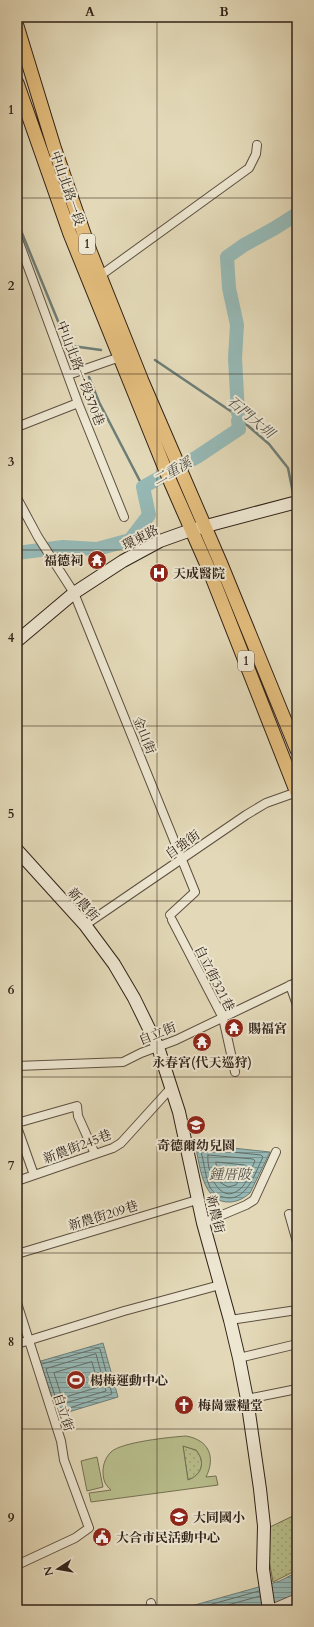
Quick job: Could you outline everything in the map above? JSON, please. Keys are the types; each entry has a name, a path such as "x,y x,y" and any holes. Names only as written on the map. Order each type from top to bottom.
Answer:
{"main road":[{"name":"中山北路一段","path":"17,26 69,192 94,279 120,357 191,530"},
{"name":"中山北路一段","path":"17,83 20,98 56,196 142,381 205,526"},
{"path":"56,196 69,192"},
{"name":"1","path":"205,526 297,750"},
{"name":"1","path":"191,530 297,792"}],"street":[{"path":"94,279 249,168 256,154 257,145"},
{"name":"中山北路一段370巷","path":"17,238 78,403 124,517"},
{"path":"68,375 107,360 120,357"},
{"path":"17,427 78,403"},
{"name":"金山街","path":"17,498 38,537 74,593 195,892 171,918"},
{"name":"環東路","path":"17,641 74,593 123,561 160,541 205,526 293,503"},
{"name":"自強街","path":"85,926 246,814 266,803 297,792"},
{"name":"新農街","path":"17,850 85,926 121,974 158,1047 179,1112 197,1200 239,1358 247,1399 264,1526 263,1569 269,1610"},
{"name":"自立街321巷","path":"171,918 222,1018 235,1072"},
{"path":"294,984 297,1005"},
{"name":"自立街","path":"17,1066 123,1062 294,984"},
{"name":"新農街245巷","path":"17,1181 113,1148 121,1143 171,1088"},
{"path":"17,1123 77,1106 78,1116 95,1154"},
{"path":"17,1127 34,1175"},
{"path":"203,1223 246,1205 254,1200 276,1152"},
{"name":"新農街209巷","path":"17,1254 197,1200"},
{"path":"289,1214 297,1242"},
{"path":"17,1344 124,1311 220,1285"},
{"name":"自立街","path":"17,1303 61,1441 64,1460 89,1528 75,1538 17,1565"},
{"path":"230,1320 297,1310"},
{"path":"239,1358 297,1344"},
{"path":"247,1399 297,1389"},
{"path":"269,1610 297,1598"}],"green space":[{"path":"186,1436 194,1438 205,1445 210,1456 209,1470 206,1477 216,1476 218,1485 91,1502 89,1493 111,1490 105,1482 103,1471 105,1461 111,1452 116,1448 158,1439","holes":["183,1446 196,1450 201,1459 201,1468 197,1475 188,1480"]},
{"path":"183,1446 196,1450 202,1463 197,1475 188,1480"},
{"path":"97,1457 103,1487 87,1491 81,1461"},
{"path":"297,1514 297,1570 273,1582 269,1560 270,1527"}],"water":[{"name":"鍾厝陂","path":"195,1144 270,1152 250,1193 236,1201 221,1201 214,1197 204,1182"},
{"name":"楊梅運動中心","path":"103,1343 118,1397 52,1417 34,1363"},
{"path":"297,1572 297,1594 262,1610 177,1610 280,1581"}],"waterway":[{"name":"二重溪","path":"238,413 235,358 237,325 229,288 227,257 244,245 297,214"},
{"name":"石門大圳","path":"17,221 60,326 72,346 101,350"},
{"name":"石門大圳","path":"155,360 232,412 269,444 288,468 294,498"},
{"path":"89,377 99,402 143,487"},
{"name":"二重溪","path":"17,553 63,547 97,549 130,540 149,515 143,487 197,457 239,429 238,421"},
{"name":"石門大圳","path":"295,505 297,516"}],"place":[{"name":"福德祠","path":"97,560"},
{"name":"天成醫院","path":"159,573"},
{"name":"賜福宮","path":"234,1028"},
{"name":"永春宮(代天巡狩)","path":"202,1042"},
{"name":"奇德爾幼兒園","path":"196,1125"},
{"name":"楊梅運動中心","path":"76,1380"},
{"name":"梅崗靈糧堂","path":"184,1405"},
{"name":"大同國小","path":"179,1517"},
{"name":"大合市民活動中心","path":"102,1537"}]}
